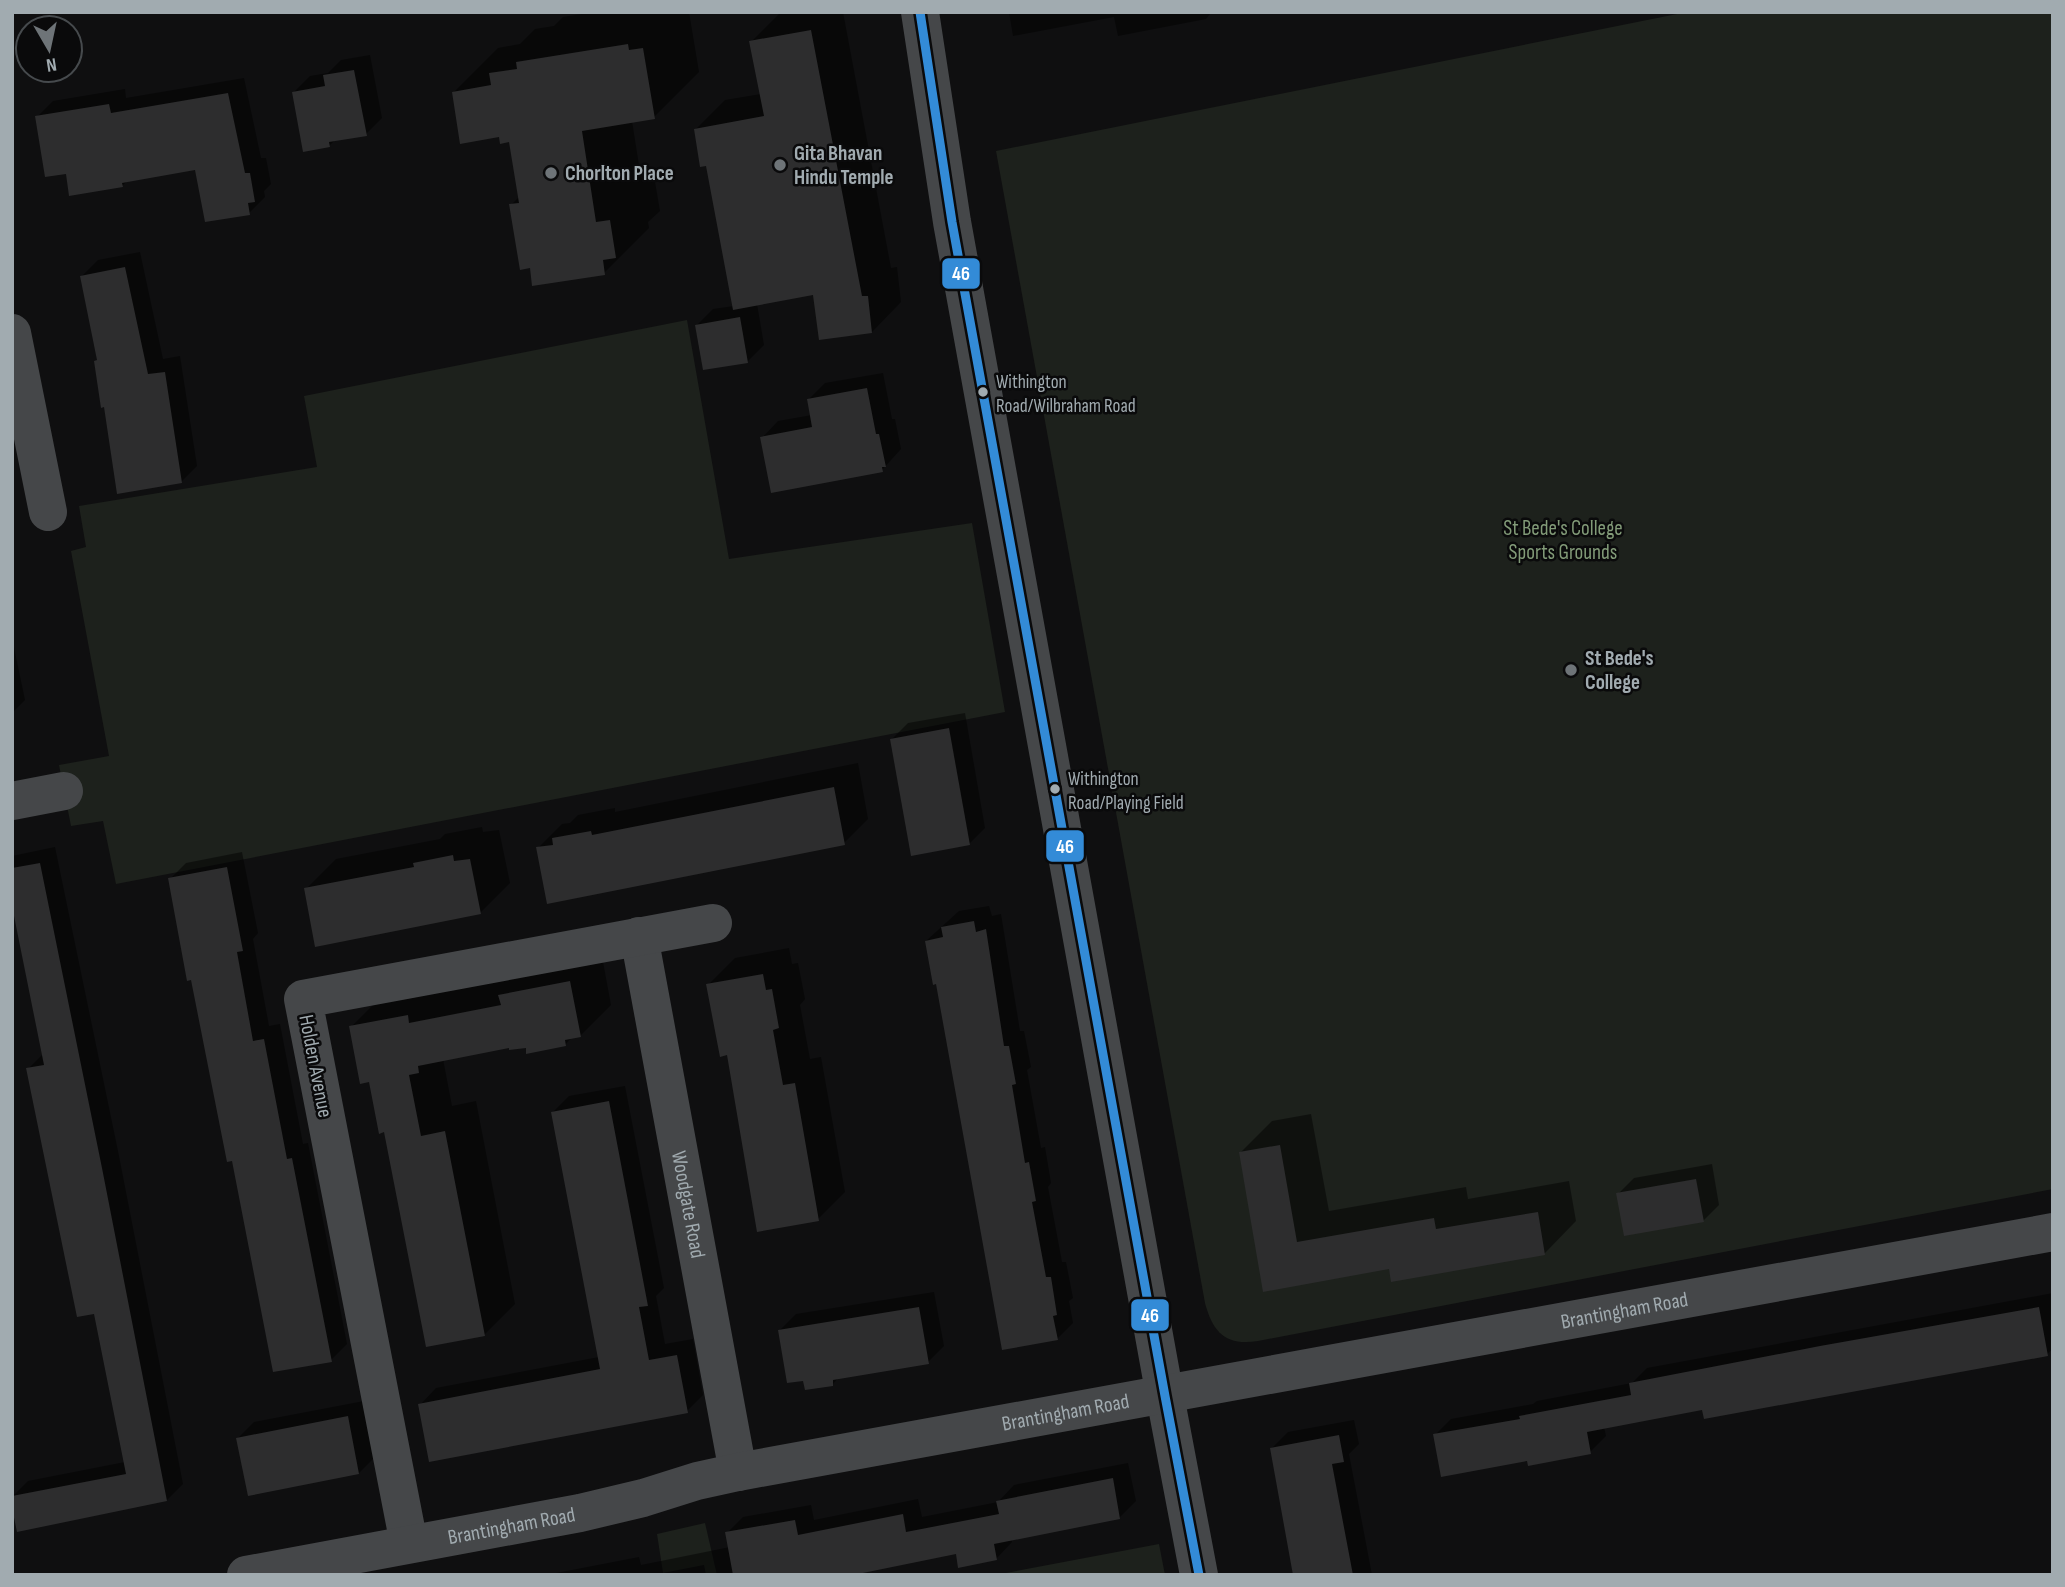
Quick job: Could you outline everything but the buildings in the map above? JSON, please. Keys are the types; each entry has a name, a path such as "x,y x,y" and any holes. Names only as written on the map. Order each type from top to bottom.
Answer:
{"street":[{"path":"920,12 952,222 1199,1575"},
{"path":"12,333 48,512"},
{"path":"12,801 64,791"},
{"name":"Holden Avenue","path":"408,1544 303,999 713,923"},
{"name":"Woodgate Road","path":"639,936 737,1472"},
{"name":"Brantingham Road","path":"248,1575 580,1513 737,1472 2053,1232"}],"green space":[{"name":"St Bede's College Sports Grounds","path":"1687,12 2053,12 2053,1189 1258,1341 1229,1339 1217,1330 1205,1303 996,151"},
{"path":"687,320 729,559 972,523 1005,712 116,884 103,821 71,826 59,765 109,756 71,551 86,547 79,506 317,467 304,396"},
{"path":"705,1523 717,1575 706,1575 704,1565 663,1573 657,1534"},
{"path":"1159,1544 1165,1575 995,1575"}],"transit line":[{"name":"46","path":"920,12 952,222 1199,1575"}],"place":[{"name":"Gita Bhavan Hindu Temple","path":"780,165"},
{"name":"Chorlton Place","path":"551,173"},
{"name":"Withington Road/Wilbraham Road","path":"983,392"},
{"name":"St Bede's College","path":"1571,670"},
{"name":"Withington Road/Playing Field","path":"1055,789"}]}
